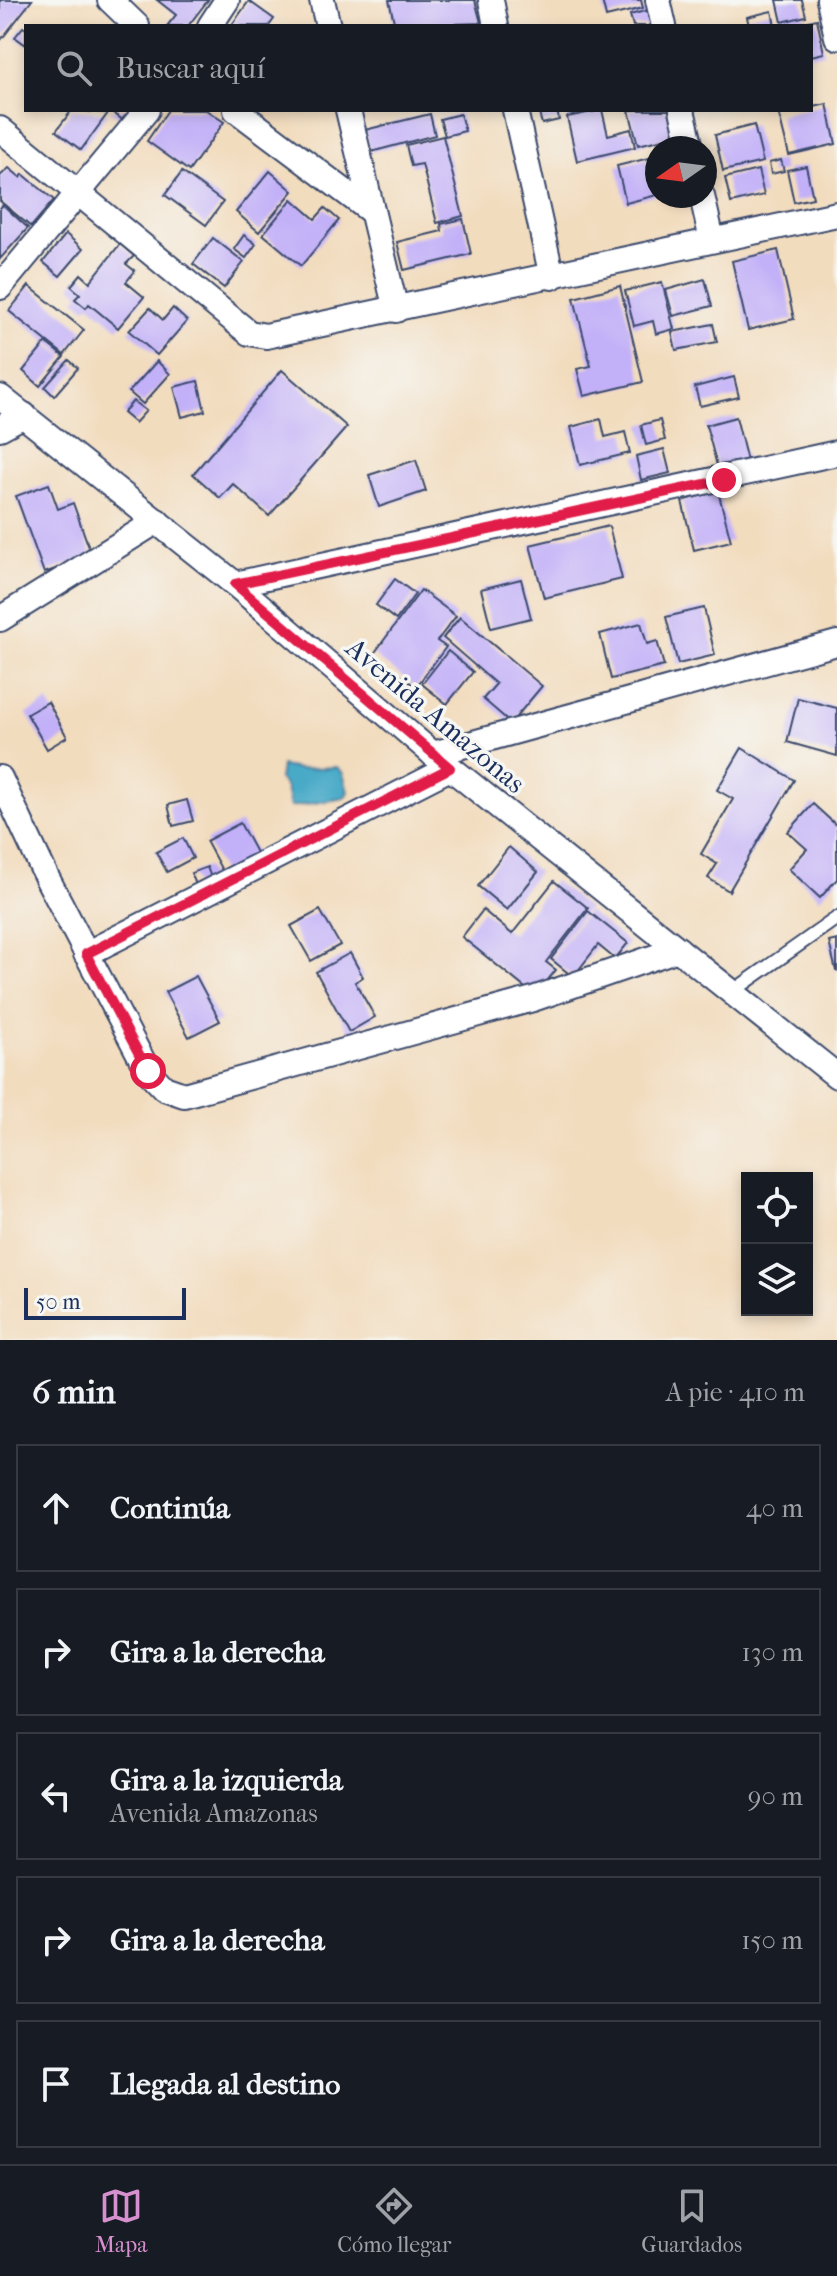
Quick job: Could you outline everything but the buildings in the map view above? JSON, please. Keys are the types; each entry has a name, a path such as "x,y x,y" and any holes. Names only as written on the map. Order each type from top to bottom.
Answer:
{"street":[{"path":"110,0 135,24"},
{"path":"211,24 227,0"},
{"path":"322,0 328,24"},
{"path":"491,0 496,24"},
{"path":"658,0 664,24"},
{"path":"829,0 837,37"},
{"path":"0,287 145,112"},
{"path":"239,112 372,212"},
{"path":"348,112 396,310"},
{"path":"515,112 552,277"},
{"path":"682,112 688,136"},
{"path":"0,129 249,333 266,336 837,214"},
{"path":"705,208 712,240"},
{"name":"Avenida Amazonas","path":"0,397 235,584 442,761 837,1076"},
{"path":"0,428 24,415"},
{"path":"235,584 837,453"},
{"path":"0,619 157,521"},
{"path":"86,954 442,761 837,643"},
{"path":"0,778 86,954 148,1071 164,1088 184,1095 533,999 678,949"}],"lane":[{"path":"732,992 837,918"}],"water":[{"path":"281,766 299,769 337,767 343,773 348,792 344,798 290,807 286,788 279,779"}],"route":[{"path":"148,1071 86,954 450,768 235,584 724,480"}]}
